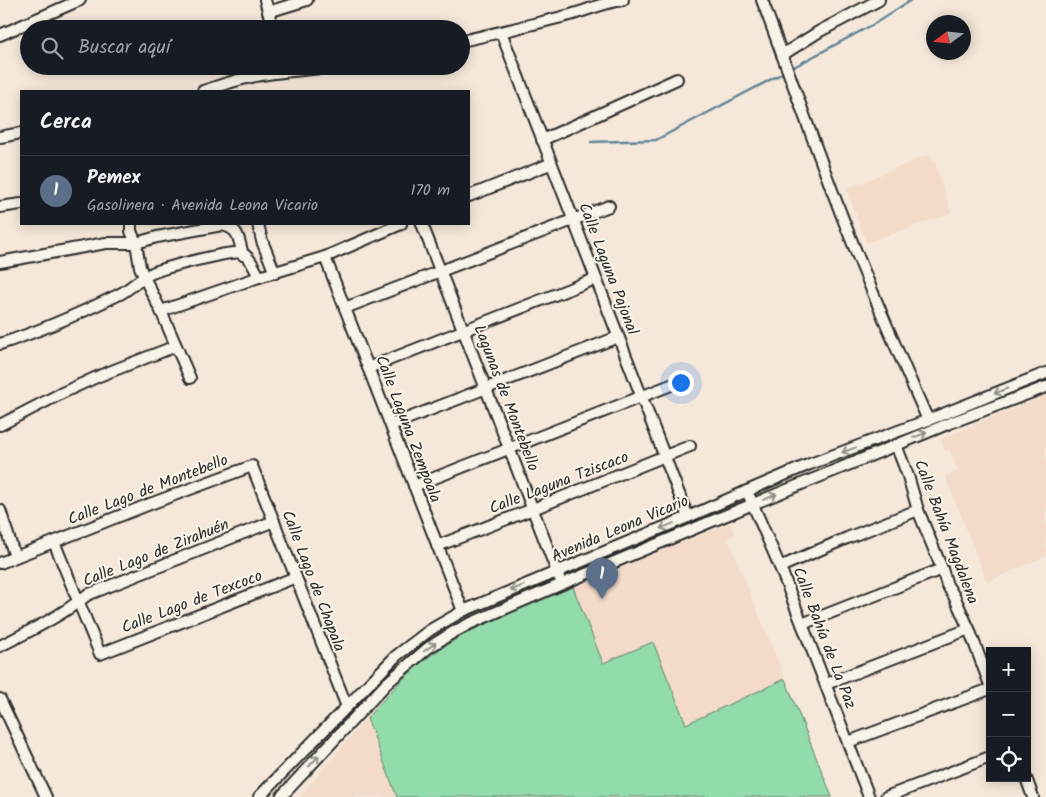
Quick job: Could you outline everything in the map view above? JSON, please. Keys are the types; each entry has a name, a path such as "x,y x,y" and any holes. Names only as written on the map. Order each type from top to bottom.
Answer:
{"street":[{"path":"34,20 80,0"},
{"path":"265,0 270,20"},
{"path":"268,12 307,0"},
{"path":"470,39 540,23 622,0"},
{"path":"762,0 851,239 928,420"},
{"path":"782,54 820,31 880,0"},
{"path":"0,35 20,26"},
{"name":"Calle Laguna Pajonal","path":"501,32 550,164 688,517"},
{"path":"210,90 238,86 250,77 258,75"},
{"path":"542,140 677,79"},
{"path":"0,138 20,133"},
{"path":"470,196 550,164"},
{"path":"0,208 20,204"},
{"path":"345,308 609,206"},
{"path":"131,225 144,278 161,311 190,378"},
{"path":"0,262 106,243 136,243 157,237 222,225 236,231 243,254"},
{"path":"258,225 262,241 275,272"},
{"path":"161,311 275,272 325,258 399,225"},
{"name":"Lagunas de Montebello","path":"422,225 562,584"},
{"path":"0,344 46,328 79,313 122,293 158,271 231,252 240,253 247,257 260,277"},
{"name":"Calle Laguna Zempoala","path":"325,258 463,611"},
{"path":"368,368 595,279"},
{"path":"391,425 618,336"},
{"path":"0,425 62,392 176,346"},
{"name":"Avenida Leona Vicario","path":"259,797 376,675 410,644 463,611 810,464 1046,373"},
{"path":"414,486 671,385"},
{"name":"Avenida Leona Vicario","path":"281,797 387,683 428,648 469,624 896,445 1046,387"},
{"name":"Calle Bahía Magdalena","path":"896,445 918,510 947,585 969,629 986,676"},
{"name":"Calle Laguna Tziscaco","path":"438,546 690,446"},
{"name":"Calle Lago de Chapala","path":"252,466 347,707"},
{"name":"Calle Lago de Montebello","path":"0,562 252,466"},
{"name":"Calle Bahía de La Paz","path":"747,491 780,567 869,797"},
{"path":"0,510 15,557"},
{"path":"780,567 918,510"},
{"name":"Calle Lago de Zirahuén","path":"0,646 47,622 87,595 274,521"},
{"path":"54,542 78,602"},
{"path":"802,624 942,569"},
{"name":"Calle Lago de Texcoco","path":"78,602 100,654 296,577"},
{"path":"826,684 969,629"},
{"path":"848,742 986,689"},
{"path":"0,699 46,797"},
{"path":"886,797 986,759"},
{"path":"1027,782 1033,797"}],"shaded area":[{"path":"929,154 935,163 951,213 866,243 847,189"},
{"path":"1046,395 1046,556 987,582 945,476 958,471 949,449 945,451 941,439"},
{"path":"730,523 735,535 728,538 785,679 686,724 653,642 603,663 573,587"},
{"path":"367,718 397,797 299,797 341,748"}],"green space":[{"path":"573,587 603,663 653,642 686,724 785,679 832,797 397,797 367,718 415,668 451,642 511,612"}],"waterway":[{"path":"790,69 874,24 911,0"},
{"path":"591,142 656,140 785,72"}],"place":[{"name":"Pemex","path":"602,599"}]}
